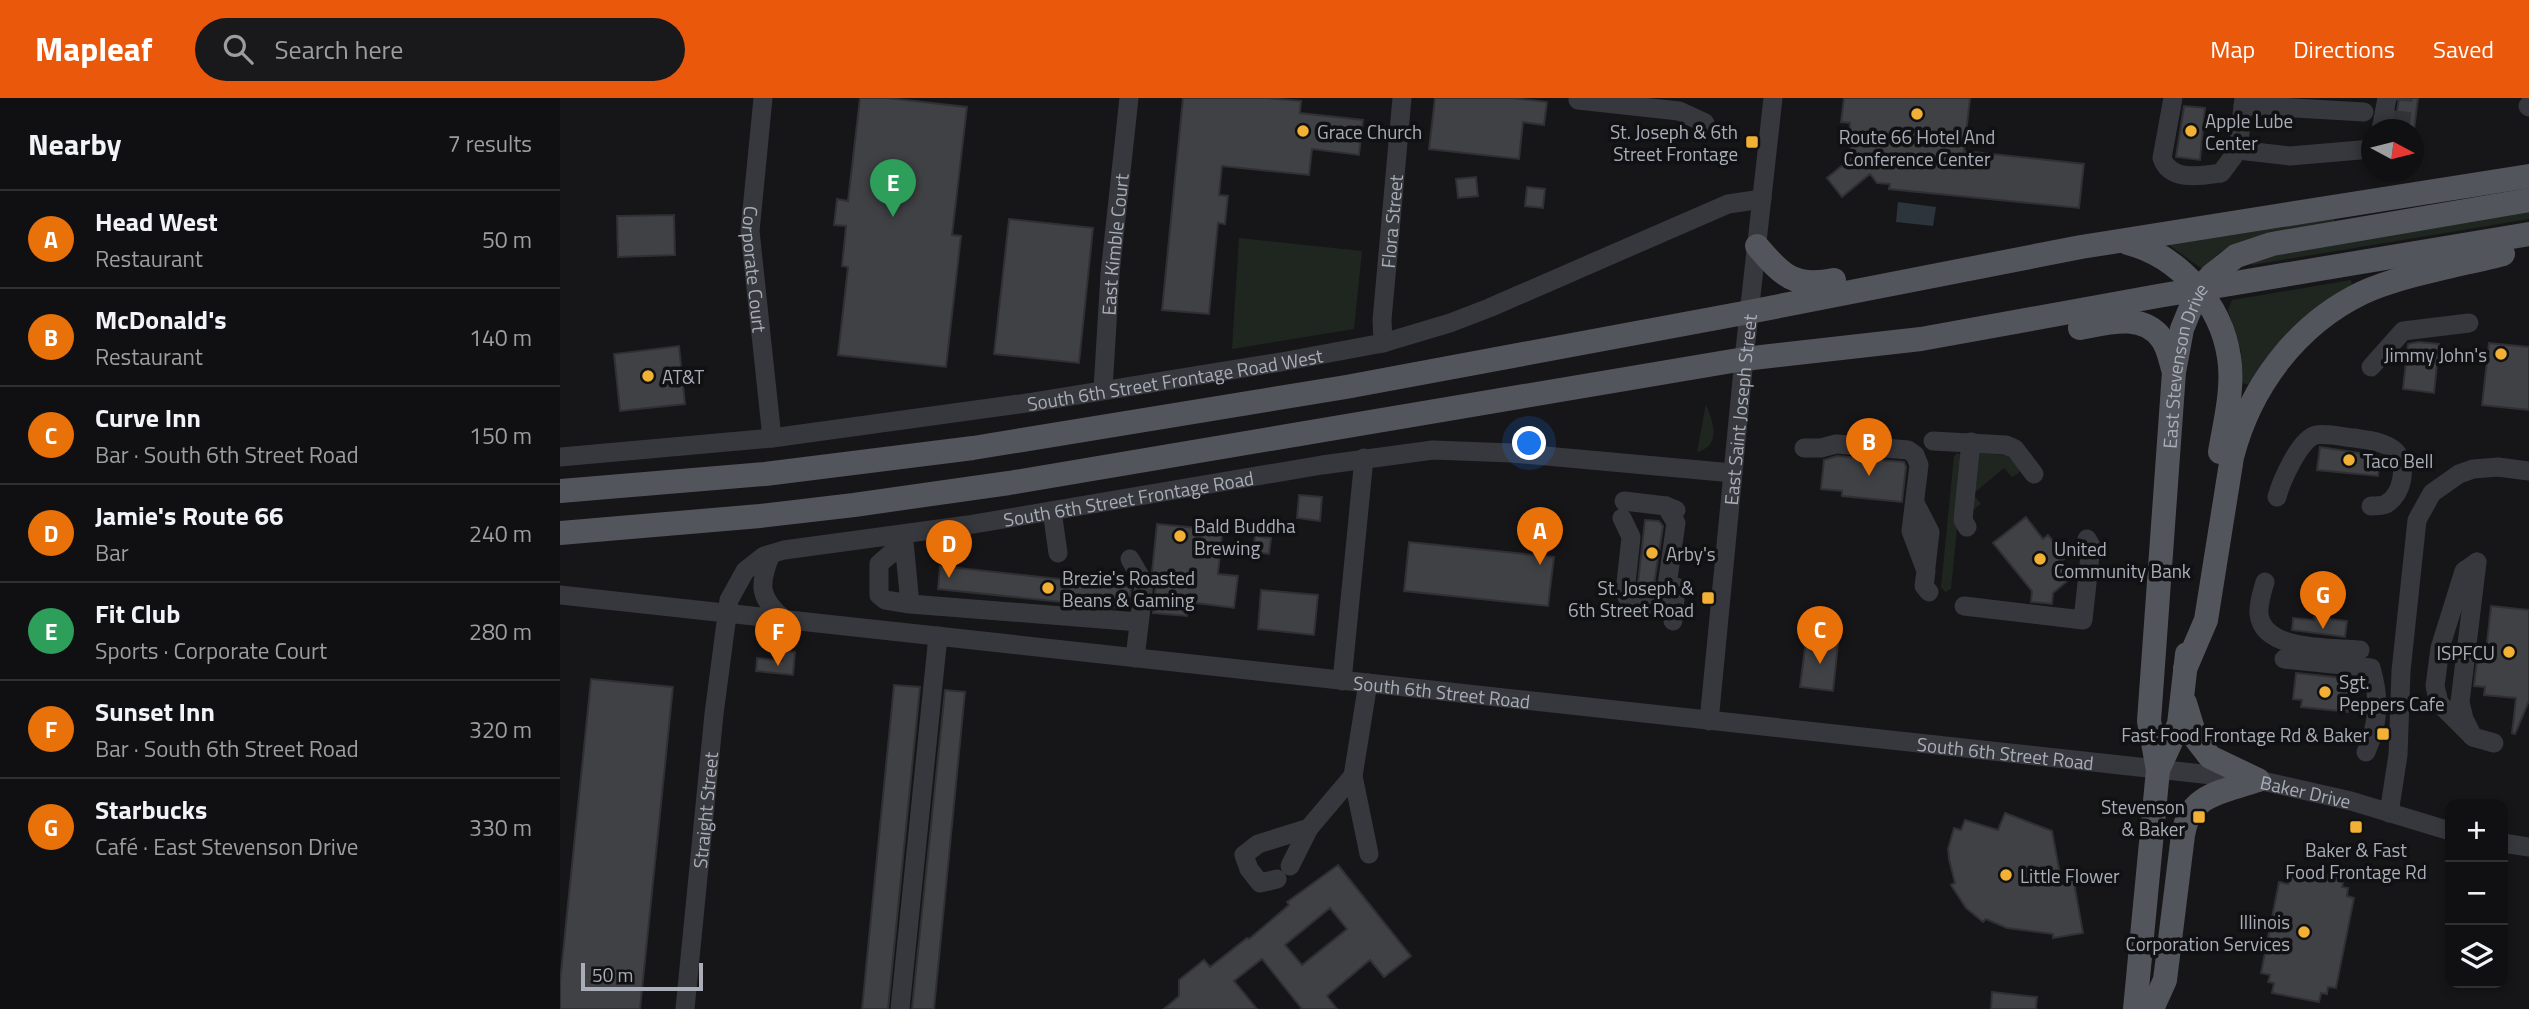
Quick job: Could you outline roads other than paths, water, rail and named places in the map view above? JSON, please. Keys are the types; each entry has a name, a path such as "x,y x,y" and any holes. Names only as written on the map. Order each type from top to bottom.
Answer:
{"main road":[{"path":"560,491 765,474 973,448 1346,387 2120,241 2529,176"},
{"path":"2198,290 2211,275 2236,256 2272,244 2529,201"},
{"path":"560,533 773,514 1009,483 1744,359 1921,339 2529,234"},
{"path":"2120,241 2160,255 2198,290"},
{"path":"1757,246 1790,279 1814,284 1982,253 2021,260"},
{"path":"2258,780 2215,761 2206,753 2192,730 2184,678 2206,620 2238,433 2257,392 2283,355 2318,321 2362,293 2529,247"},
{"name":"East Stevenson Drive","path":"2135,1009 2158,770 2149,721 2174,372 2182,329 2198,290"},
{"name":"East Stevenson Drive","path":"2158,770 2179,724 2231,378 2229,355 2216,314 2198,290"},
{"path":"1857,348 1936,352 2112,322 2138,322 2161,337 2174,372"},
{"path":"2152,1009 2165,981 2188,814 2208,796 2258,780"}],"street":[{"name":"Corporate Court","path":"763,98 750,231 772,438"},
{"name":"East Kimble Court","path":"1103,389 1110,274 1129,98"},
{"name":"Flora Street","path":"1384,343 1383,308 1402,98"},
{"path":"1578,98 1679,111 1704,123"},
{"name":"East Saint Joseph Street","path":"1709,721 1732,473 1773,98"},
{"path":"2173,98 2162,158 2165,166 2175,174 2200,176 2221,173 2238,150 2244,101 2331,104 2364,113"},
{"path":"2383,119 2387,98"},
{"path":"2238,150 2290,156 2361,150"},
{"name":"South 6th Street Frontage Road West","path":"560,457 772,438 1034,402 1384,343 1489,308 1728,204 1762,199"},
{"path":"2371,367 2403,331 2469,323"},
{"path":"2277,497 2281,481 2306,440 2318,434 2380,442 2395,451 2402,468 2396,494 2384,505 2371,506"},
{"path":"1933,441 2006,446 2015,449 2034,474"},
{"path":"1967,527 1963,520 1971,442"},
{"path":"1804,448 1821,448 1836,443 1908,450 1915,455 1919,464 1911,531 1926,571 1924,586 1929,592"},
{"name":"South 6th Street Frontage Road","path":"727,614 729,600 738,579 757,561 785,550 903,538 1364,458 1433,450 1468,450 1732,473"},
{"path":"1342,681 1364,458"},
{"path":"2389,813 2398,755 2401,671 2417,520 2432,493 2459,474 2473,469 2498,467 2529,471"},
{"path":"1666,506 1676,523 1665,599 1661,606 1635,605 1627,599 1625,592 1631,537 1623,509 1666,506 1674,508 1679,512 1682,524 1673,621"},
{"path":"1052,511 1058,553"},
{"path":"903,538 910,604"},
{"path":"903,538 879,564 879,595 885,600 1139,622"},
{"path":"1964,606 2083,620 2091,546 2087,539"},
{"path":"771,554 762,587 769,608 785,620"},
{"path":"1130,558 1144,583 1135,658"},
{"path":"2477,562 2460,702 2464,719 2473,737 2494,743"},
{"path":"2265,582 2259,615 2270,635 2290,643 2360,650"},
{"path":"560,596 727,614"},
{"name":"South 6th Street Road","path":"727,614 2158,770"},
{"name":"Straight Street","path":"685,1009 712,727 727,614"},
{"path":"900,1009 938,636"},
{"path":"2284,659 2371,668 2378,692 2375,731 2366,752"},
{"path":"1368,683 1353,776 1369,855"},
{"name":"Baker Drive","path":"2158,770 2258,780 2325,795 2445,830"},
{"path":"1309,828 1258,844 1244,855 1249,869 1260,883 1283,872 1309,828 1353,776"},
{"path":"2508,844 2529,847"}],"tunnel":[{"path":"2401,119 2403,98"}],"place":[{"name":"Route 66 Hotel And Conference Center","path":"1917,114"},
{"name":"Grace Church","path":"1303,131"},
{"name":"Apple Lube Center","path":"2191,131"},
{"name":"St. Joseph & 6th Street Frontage","path":"1752,142"},
{"name":"Fit Club","path":"893,217"},
{"name":"Jimmy John's","path":"2501,354"},
{"name":"AT&T","path":"648,376"},
{"name":"Taco Bell","path":"2349,460"},
{"name":"McDonald's","path":"1869,476"},
{"name":"Bald Buddha Brewing","path":"1180,536"},
{"name":"Arby's","path":"1652,553"},
{"name":"United Community Bank","path":"2040,559"},
{"name":"Head West","path":"1540,565"},
{"name":"Jamie's Route 66","path":"949,578"},
{"name":"Brezie's Roasted Beans & Gaming","path":"1048,588"},
{"name":"St. Joseph & 6th Street Road","path":"1708,598"},
{"name":"Starbucks","path":"2323,629"},
{"name":"ISPFCU","path":"2509,652"},
{"name":"Curve Inn","path":"1820,664"},
{"name":"Sunset Inn","path":"778,666"},
{"name":"Sgt. Peppers Cafe","path":"2325,692"},
{"name":"Fast Food Frontage Rd & Baker","path":"2383,734"},
{"name":"Stevenson & Baker","path":"2199,817"},
{"name":"Baker & Fast Food Frontage Rd","path":"2356,827"},
{"name":"Little Flower","path":"2006,875"},
{"name":"Illinois Corporation Services","path":"2304,932"}]}
